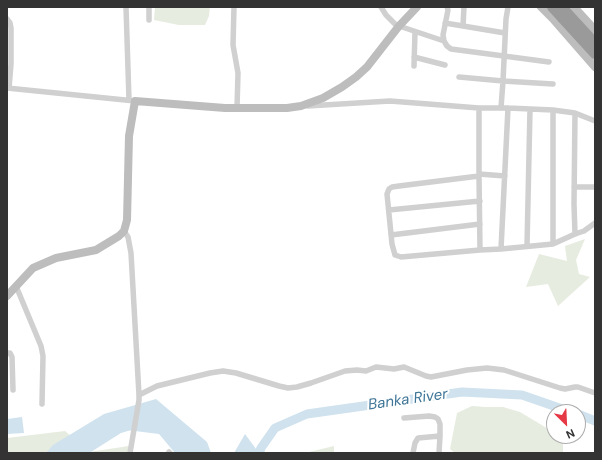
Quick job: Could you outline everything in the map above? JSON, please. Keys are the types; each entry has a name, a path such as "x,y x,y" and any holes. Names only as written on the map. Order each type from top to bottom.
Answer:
{"highway":[{"path":"552,7 595,54"},
{"path":"562,7 595,43"}],"street":[{"path":"7,296 33,268 56,258 96,250 119,236 124,231 127,220 129,136 132,101 126,7"},
{"path":"149,7 149,20"},
{"path":"234,7 233,45 238,73 237,108"},
{"path":"381,7 386,15 399,26 444,41"},
{"path":"301,106 323,98 356,77 367,67 399,26 417,7"},
{"path":"447,7 448,10 443,36 447,46 451,49 549,62"},
{"path":"463,26 464,7"},
{"path":"501,108 506,7"},
{"path":"541,7 595,67"},
{"path":"574,7 595,30"},
{"path":"7,19 10,24 11,33 11,64 8,88 132,101 237,108 287,108 390,101 479,108 553,110 575,113 595,121"},
{"path":"446,23 505,33"},
{"path":"414,66 415,32"},
{"path":"414,57 445,65"},
{"path":"459,77 553,84"},
{"path":"479,108 480,250"},
{"path":"501,249 508,108"},
{"path":"527,246 530,109"},
{"path":"553,110 554,244"},
{"path":"575,113 574,187 576,234"},
{"path":"505,176 479,175 392,187 389,189 387,194 391,235 395,255 401,257 554,244 584,231 595,224"},
{"path":"574,187 595,187"},
{"path":"389,210 480,201"},
{"path":"391,235 480,224"},
{"path":"124,231 128,237 131,253 139,398 130,453"},
{"path":"16,286 41,346 43,356 42,404"},
{"path":"7,353 10,353 12,357 13,390"},
{"path":"139,398 157,386 223,371 236,373 288,388 311,383 345,371 366,371 376,367 394,369 404,367 426,376 486,368 498,369 515,373 565,390 578,387 595,393"},
{"path":"404,418 435,416 440,424 439,453"},
{"path":"413,453 415,443 418,438 440,436"}],"shaded area":[{"path":"155,7 210,7 209,16 205,25 179,25 154,20"},
{"path":"585,239 576,260 579,274 590,277 558,306 548,284 526,287 539,254 567,261 565,246"},
{"path":"472,406 503,407 520,412 546,428 546,444 563,444 563,453 455,453 450,449 457,413"},
{"path":"65,431 89,452 129,446 128,453 7,453 7,438"},
{"path":"334,446 334,453 286,453 309,452"}],"water":[{"path":"156,399 207,442 211,453 175,453 159,434 119,429 81,453 46,453 53,445 104,414"},
{"path":"22,417 24,433 7,434 7,419"},
{"path":"245,434 259,453 234,453"}],"waterway":[{"name":"Banka River","path":"259,453 275,428 307,414 462,392 522,395 548,404"},
{"name":"Banka River","path":"586,417 595,421"},
{"name":"Banka River","path":"81,453 119,429 129,426"}]}
